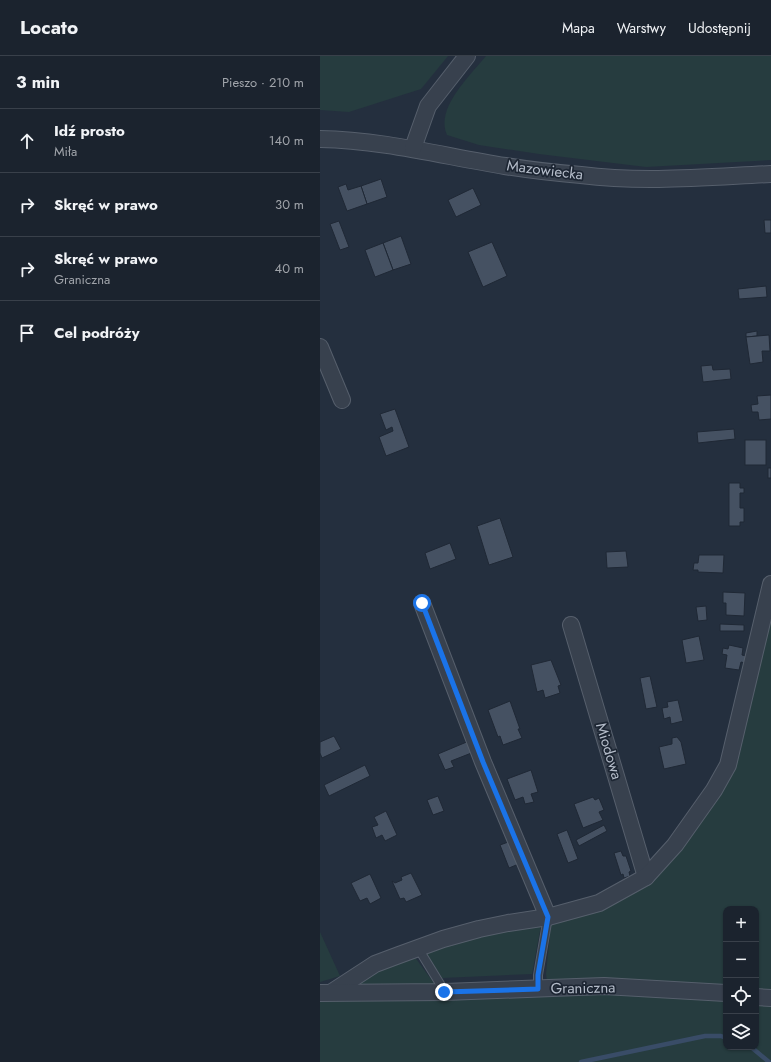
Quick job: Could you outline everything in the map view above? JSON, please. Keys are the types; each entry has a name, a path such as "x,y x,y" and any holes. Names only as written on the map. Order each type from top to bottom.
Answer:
{"street":[{"path":"413,148 428,106 467,56"},
{"name":"Mazowiecka","path":"320,139 353,139 413,148 506,166 582,176 652,180 771,174"},
{"path":"320,347 342,400"},
{"path":"326,992 376,964 418,948 479,929 548,917 599,904 646,877 675,845 714,790 728,765 771,584"},
{"path":"422,603 483,762 548,917"},
{"name":"Miodowa","path":"571,625 646,877"},
{"name":"Graniczna","path":"326,992 444,992 604,986 723,993"},
{"path":"759,997 771,998"}],"lane":[{"path":"538,989 538,975 548,917"},
{"path":"418,948 444,992"}],"green space":[{"path":"320,56 448,56 421,89 349,112 320,110"},
{"path":"486,56 771,56 771,160 646,167 479,145 447,135 445,125 446,114 450,103 463,83"},
{"path":"771,611 771,995 759,993 759,906 723,906 723,989 547,982 546,974 551,924 598,908 709,808"},
{"path":"541,925 532,974 442,978 425,951 456,939"},
{"path":"320,932 340,976 320,982"},
{"path":"414,956 439,990 357,986 355,979"},
{"path":"537,992 649,994 723,1000 723,1050 759,1050 759,1002 771,1004 771,1062 320,1062 320,999"}],"building":[{"path":"381,179 387,197 367,204 361,186"},
{"path":"346,184 348,190 361,186 367,204 347,211 338,187"},
{"path":"473,188 481,205 456,217 448,200"},
{"path":"764,220 771,220 771,233 765,233"},
{"path":"339,221 349,247 340,250 330,224"},
{"path":"401,236 411,264 393,270 383,243"},
{"path":"492,242 507,276 483,287 468,252"},
{"path":"383,243 393,270 375,277 365,250"},
{"path":"766,286 767,297 739,299 738,289"},
{"path":"757,331 757,336 746,337 746,333"},
{"path":"769,335 770,351 762,351 763,362 750,364 746,337"},
{"path":"712,365 713,370 730,369 731,379 703,382 701,366"},
{"path":"771,395 771,419 759,420 758,412 752,412 751,405 758,404 757,396"},
{"path":"395,409 409,447 386,456 379,437 393,431 392,427 386,430 380,414"},
{"path":"734,429 735,439 698,443 697,432"},
{"path":"745,440 766,440 766,465 745,465"},
{"path":"768,468 771,468 771,478 768,478"},
{"path":"729,483 740,483 740,488 744,488 744,493 740,493 740,508 744,508 744,522 740,522 740,526 729,526"},
{"path":"500,518 513,557 489,565 477,526"},
{"path":"450,543 456,559 430,569 425,553"},
{"path":"626,551 628,567 607,568 606,552"},
{"path":"699,555 724,555 723,573 698,572 698,570 693,570 694,563 698,563"},
{"path":"723,592 745,593 744,616 726,615 726,603 723,603"},
{"path":"706,606 707,620 698,621 696,607"},
{"path":"720,624 744,625 744,631 720,631"},
{"path":"699,636 704,660 686,663 682,640"},
{"path":"729,645 743,648 742,655 746,656 745,663 741,662 739,670 725,668 727,655 722,654 723,648 728,649"},
{"path":"551,660 561,685 558,686 560,693 545,698 543,690 537,692 531,665"},
{"path":"650,676 657,707 646,709 640,678"},
{"path":"678,700 683,721 671,724 670,717 664,719 662,708 668,707 667,702"},
{"path":"510,701 522,738 503,745 500,736 498,737 488,710"},
{"path":"334,736 341,749 322,758 320,753 320,742"},
{"path":"677,737 681,742 686,764 664,769 659,747 672,744 672,738"},
{"path":"469,741 474,752 451,761 454,767 445,770 438,754"},
{"path":"365,765 370,776 329,796 324,785"},
{"path":"531,770 538,792 531,794 534,802 525,804 523,797 515,800 507,779"},
{"path":"438,796 444,811 433,815 427,800"},
{"path":"593,797 595,800 599,798 604,810 599,812 603,820 583,828 574,804"},
{"path":"386,811 397,835 385,841 382,835 376,838 372,827 378,825 374,817"},
{"path":"604,825 607,831 579,846 576,840"},
{"path":"567,830 578,859 568,863 557,834"},
{"path":"511,841 521,863 509,868 500,845"},
{"path":"621,851 623,856 626,856 631,871 629,872 630,876 624,878 623,874 621,875 614,853"},
{"path":"411,873 422,895 406,902 404,898 400,899 392,881 395,883 402,880 401,877"},
{"path":"370,874 381,898 370,904 367,898 360,901 351,883"}],"waterway":[{"path":"581,1062 705,1036 723,1037"},
{"path":"755,1050 769,1062"}],"route":[{"path":"422,603 510,830 548,917 538,975 538,989 444,992"}]}
